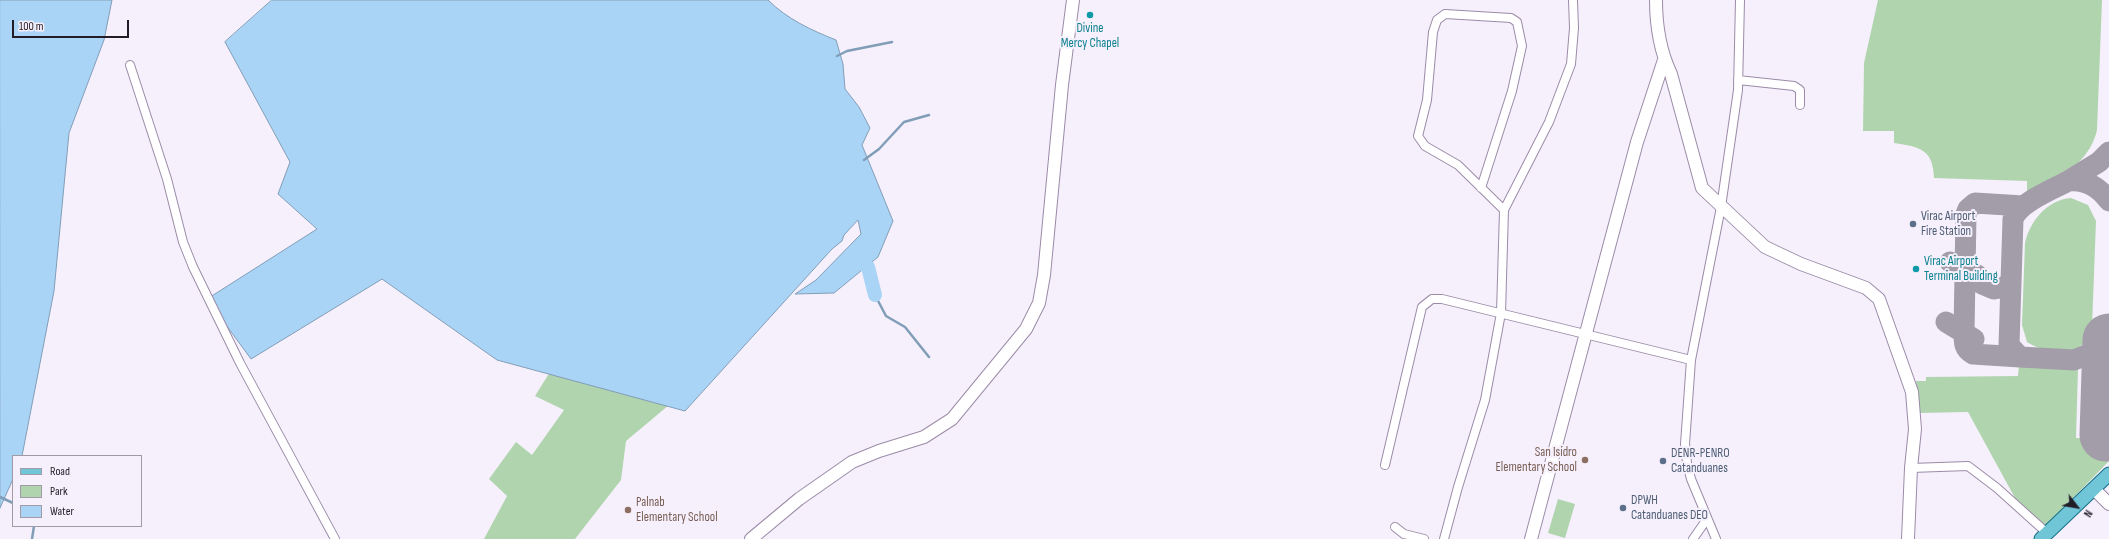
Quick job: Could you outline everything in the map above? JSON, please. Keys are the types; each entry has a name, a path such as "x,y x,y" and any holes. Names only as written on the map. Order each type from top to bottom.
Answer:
{"main road":[{"path":"2044,536 2109,474"}],"street":[{"path":"751,539 799,499 852,462 878,451 924,437 952,419 1026,329 1039,303 1044,275 1062,85 1072,0"},
{"path":"1444,539 1484,400 1501,313 1504,210 1549,122 1570,64 1574,28 1573,0"},
{"path":"1656,0 1657,28 1664,60 1671,74 1702,188 1765,247 1801,264 1866,288 1879,299 1912,392 1915,429 1911,468 1908,539"},
{"path":"1716,539 1691,479 1687,463 1685,444 1691,360 1721,207 1738,80 1740,0"},
{"path":"1481,188 1512,91 1522,46 1517,22 1511,18 1445,14 1437,20 1433,32 1427,100 1418,136 1426,146 1458,165 1481,188 1504,210"},
{"path":"1531,539 1584,333 1637,142 1664,60"},
{"path":"130,65 168,179 183,242 193,268 240,363 335,539"},
{"path":"1738,80 1794,86 1800,90 1800,105"},
{"path":"1385,465 1422,307 1432,300 1442,299 1691,360"},
{"path":"1911,468 1968,466 1998,488 2044,536"},
{"path":"2094,489 2109,504"},
{"path":"1693,539 1707,519"},
{"path":"1395,527 1404,534 1424,539"}],"green space":[{"path":"1878,0 2102,0 2097,130 2088,152 2078,163 2027,193 2027,181 1934,178 1933,168 1928,155 1918,148 1894,143 1894,131 1863,131 1864,63"},
{"path":"2071,198 2088,205 2096,221 2092,327 2083,344 2070,351 2055,352 2040,348 2027,342 2022,325 2025,243 2027,235 2035,220 2047,207 2062,200"},
{"path":"2019,365 2078,369 2076,438 2109,439 2109,461 2045,527 2015,498 1968,412 1918,413 1916,381 1926,381 1926,377 2018,376"},
{"path":"550,372 669,405 626,441 621,480 575,539 484,539 507,496 489,479 516,442 532,455 564,410 535,396"},
{"path":"1558,499 1575,504 1565,538 1548,533"}],"water":[{"path":"0,0 112,0 104,40 69,133 54,291 22,455 12,455 12,481 0,508"},
{"path":"272,0 768,0 791,18 836,40 843,64 845,89 859,107 870,128 862,145 893,221 878,257 834,293 795,294 816,280 861,234 858,220 844,235 842,241 832,249 685,411 497,360 382,279 251,359 207,299 317,229 278,194 290,162 225,42"}],"waterway":[{"path":"837,56 847,51 892,42"},
{"path":"864,160 879,149 904,122 929,115"},
{"path":"865,250 861,262 868,267 875,295"},
{"path":"875,295 886,316 905,327 929,357"},
{"path":"0,497 12,503"},
{"path":"32,539 34,527"}],"taxiway":[{"path":"2068,181 2099,162 2109,152"},
{"path":"2109,201 2092,185 2081,181 2068,181 2045,192 2029,202 2017,213 2013,219 2009,345 2020,357 2074,360 2109,346"},
{"path":"2020,357 1973,354 1965,345 1966,214 1968,209 1975,203 2023,206"},
{"path":"1950,262 1977,275 1982,284 1994,289 2005,287 2011,281"},
{"path":"1946,322 1974,339"}],"runway":[{"path":"2106,435 2109,340"}],"place":[{"name":"Divine Mercy Chapel","path":"1090,15"},
{"name":"Virac Airport Fire Station","path":"1913,224"},
{"name":"Virac Airport Terminal Building","path":"1916,269"},
{"name":"San Isidro Elementary School","path":"1585,460"},
{"name":"DENR-PENRO Catanduanes","path":"1663,461"},
{"name":"DPWH Catanduanes DEO","path":"1623,508"},
{"name":"Palnab Elementary School","path":"628,510"}]}
